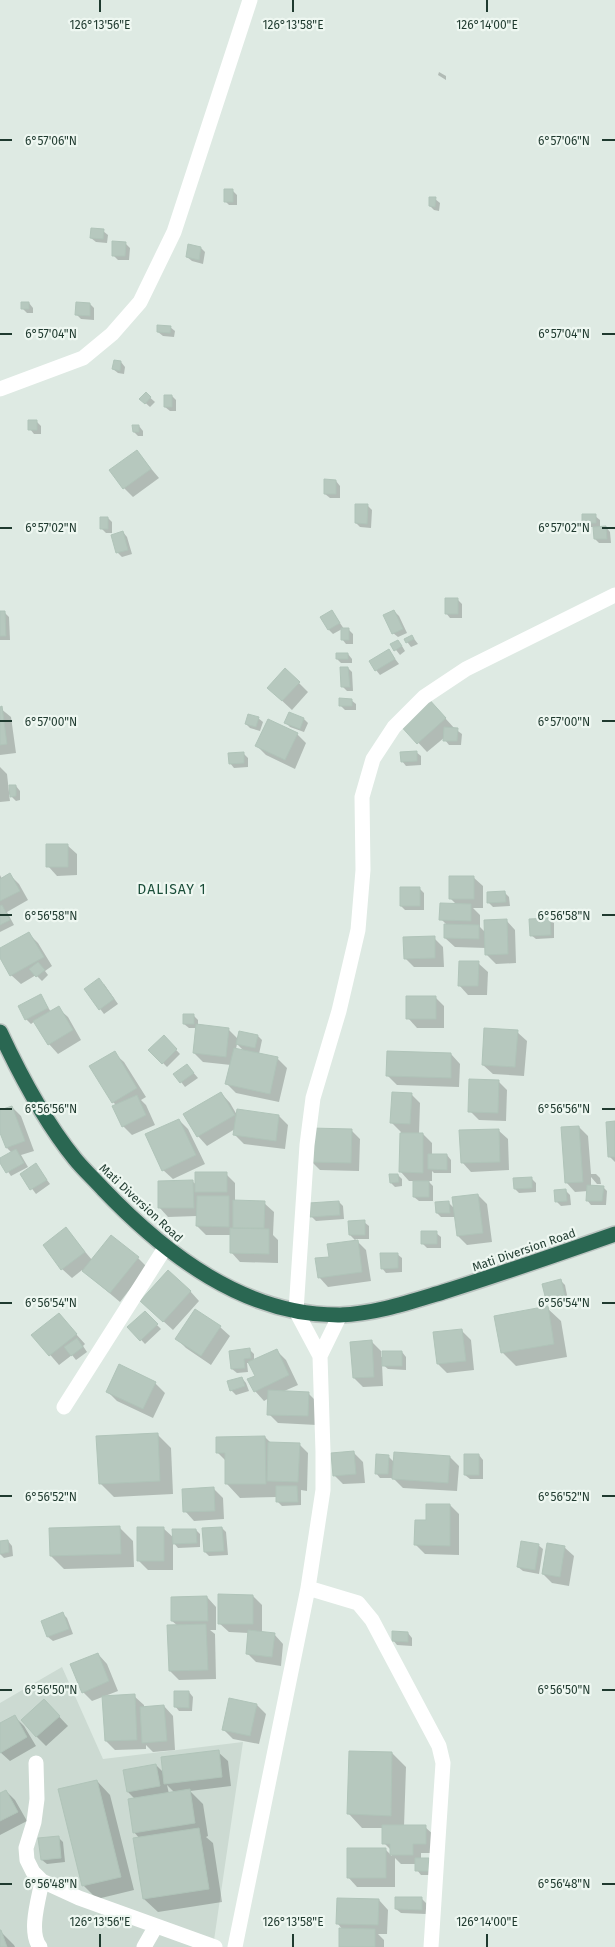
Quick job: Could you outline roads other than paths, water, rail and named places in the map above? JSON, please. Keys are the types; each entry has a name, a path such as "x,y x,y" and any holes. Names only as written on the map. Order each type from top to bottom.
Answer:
{"highway":[{"name":"Mati Diversion Road","path":"0,1032 39,1106 75,1159 117,1203 165,1248 201,1272 261,1301 296,1312 340,1315 382,1309 434,1295 615,1234"}],"street":[{"path":"0,389 83,358 112,334 140,302 174,232 250,0"},
{"path":"235,1947 308,1588 323,1490 320,1356 296,1312 307,1145 313,1098 339,1011 358,930 363,870 362,797 373,759 394,727 424,697 466,669 615,595"},
{"path":"64,1407 165,1248"},
{"path":"320,1356 340,1315"},
{"path":"308,1588 358,1603 365,1610 439,1746 443,1763 431,1947"},
{"path":"36,1763 37,1799 34,1822 26,1848 26,1860 33,1872 42,1880 79,1898 215,1947"},
{"path":"40,1947 37,1943 34,1929 42,1880"},
{"path":"144,1947 156,1926"}],"district":[{"name":"DALISAY 1","path":"172,889"}]}
